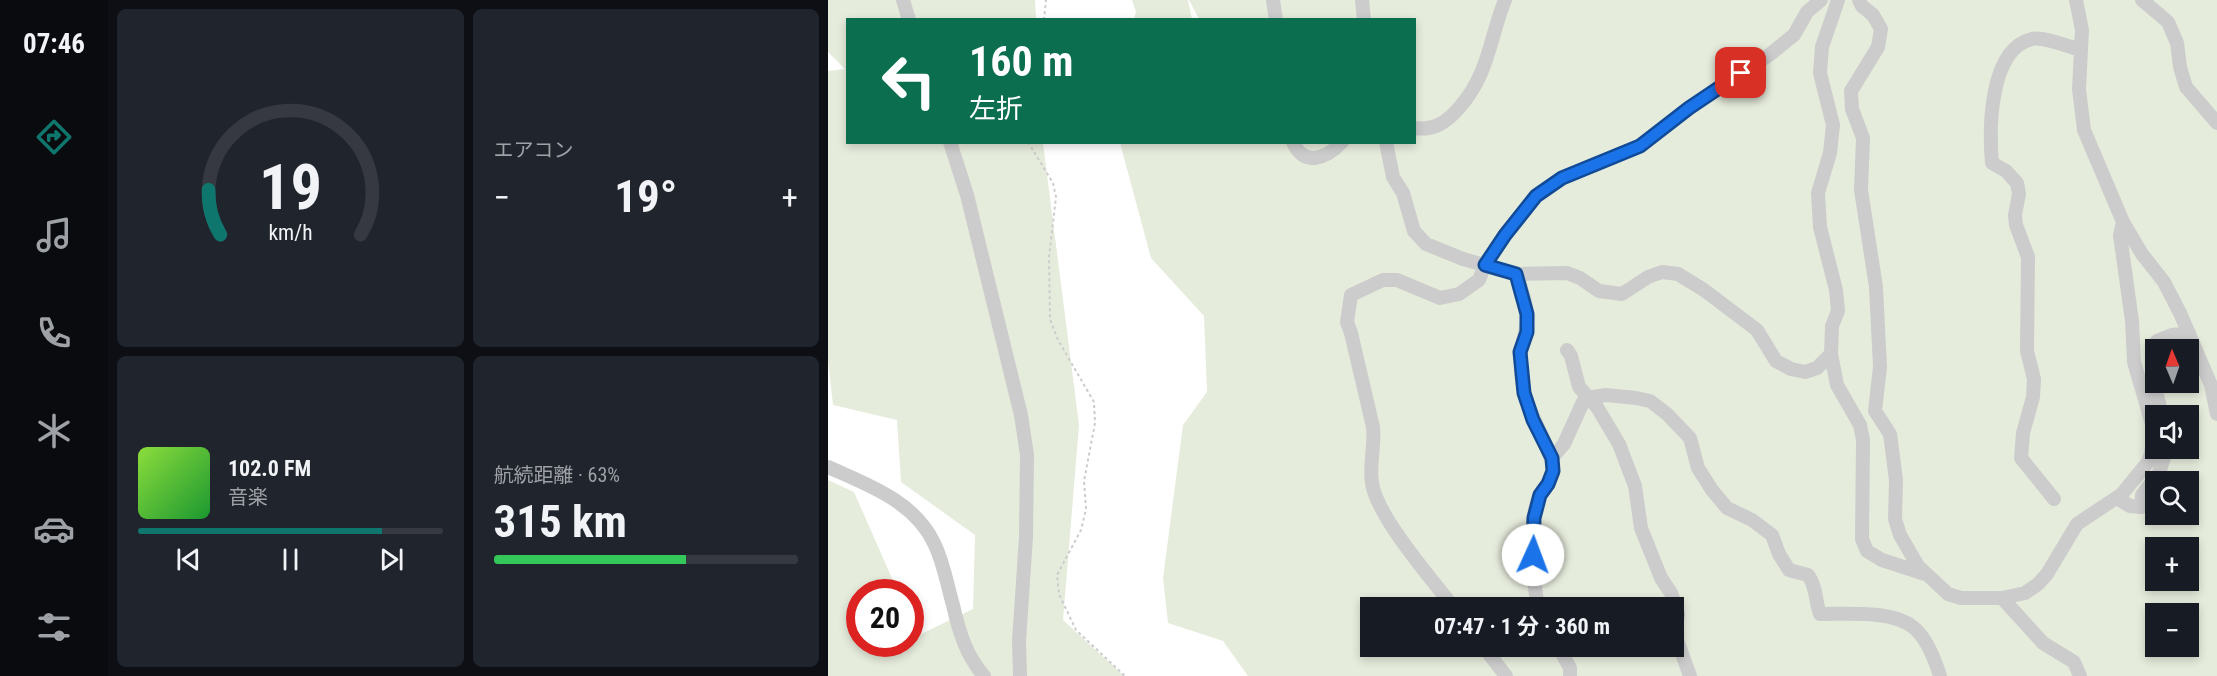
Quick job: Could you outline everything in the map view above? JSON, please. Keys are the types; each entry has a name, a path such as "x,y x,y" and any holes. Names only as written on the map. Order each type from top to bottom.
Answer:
{"street":[{"path":"903,0 908,18"},
{"path":"1274,0 1276,18"},
{"path":"1362,0 1364,18"},
{"path":"1416,128 1431,128 1444,123 1473,92 1485,66 1506,0"},
{"path":"1446,597 1381,510 1372,485 1370,468 1374,442 1373,427 1347,322 1351,295 1383,280 1397,280 1440,298 1459,294 1479,280 1485,265 1505,235 1536,196 1562,178 1622,155 1650,140 1689,108 1769,55 1794,35 1807,12 1821,0"},
{"path":"1838,0 1822,46 1820,73 1833,125 1830,153 1818,192 1820,226 1836,290 1839,312 1832,326 1831,354 1837,385 1860,425 1863,440 1862,539 1868,551 1882,560 1927,575"},
{"path":"1859,0 1862,6 1873,15 1881,29 1878,47 1851,91 1851,109 1863,138 1861,190 1876,287 1880,367 1875,411 1890,434 1896,480 1895,519 1900,535 1918,567 1948,594 1961,598 2002,598 2025,593 2047,574 2078,524 2117,498 2148,462 2154,431 2134,362 2132,321 2120,235 2123,222"},
{"path":"2076,0 2082,30 2079,89 2084,130 2123,222 2142,254 2164,282 2189,333 2211,386 2217,414"},
{"path":"2142,0 2169,22 2177,43 2180,67 2186,87 2217,123"},
{"path":"2054,499 2021,458 2023,433 2033,397 2034,380 2028,351 2028,257 2016,225 2015,215 2019,194 2017,183 2006,171 1992,163 1990,142 1997,82 2008,55 2017,46 2032,38 2081,50"},
{"path":"951,144 967,195 1020,415 1027,455 1026,537 1019,641 1020,676"},
{"path":"1294,144 1296,150 1313,159 1326,157 1340,144"},
{"path":"1386,144 1393,177 1403,193 1414,231 1426,244 1463,259 1516,274 1568,273 1599,291 1622,294 1655,274 1662,272 1678,274 1704,290 1757,330 1776,361 1791,369 1804,372 1817,368 1831,354"},
{"path":"1516,274 1527,314 1527,332 1520,352 1524,393 1533,420 1552,458 1553,471 1540,495 1534,518 1532,574 1536,597"},
{"path":"2160,405 2151,363 2152,352 2157,341 2172,335 2189,333"},
{"path":"1566,350 1571,356 1579,387 1597,406 1619,444 1635,486 1641,528 1660,578 1671,593 1678,614 1675,634 1690,676"},
{"path":"1552,458 1564,444 1578,410 1588,399 1605,395 1650,401 1667,414 1690,438 1698,468 1712,490 1728,508 1752,520 1772,535 1779,554 1789,570 1808,575 1821,614 1880,615 1914,627 1925,642 1940,676"},
{"path":"2117,498 2130,506 2140,507 2142,495 2159,473 2163,459"},
{"path":"828,467 881,491 910,510 924,527 942,563 961,639 974,664 984,676"},
{"path":"2002,598 2043,643 2074,662 2080,676"},
{"path":"1491,657 1506,676"},
{"path":"1564,657 1570,668 1570,676"}],"path":[{"path":"1044,18 1046,0"},
{"path":"1029,144 1053,183 1056,197 1049,257 1050,319 1058,340 1094,402 1095,423 1084,482 1086,509 1081,530 1057,575 1059,594 1076,630 1125,676"}],"green space":[{"path":"828,0 1035,0 1036,18 846,18 846,144 1043,144 1079,425 1063,620 1124,676 828,676 828,480 854,492 892,579 846,579 846,657 924,657 924,633 973,609 975,535 901,482 897,420 833,405 828,361 828,71 845,69 828,52"},
{"path":"1132,0 1188,0 1192,18 1134,18 1136,12"},
{"path":"1189,0 2217,0 2217,676 1248,676 1223,641 1168,623 1163,578 1183,425 1207,392 1204,316 1151,258 1120,144 1416,144 1416,18 1198,18"}],"route":[{"path":"1533,555 1534,518 1540,495 1553,471 1552,458 1533,420 1524,393 1520,352 1527,332 1527,314 1516,274 1485,265 1536,196 1562,178 1640,146 1659,134 1679,115 1741,73"}]}
